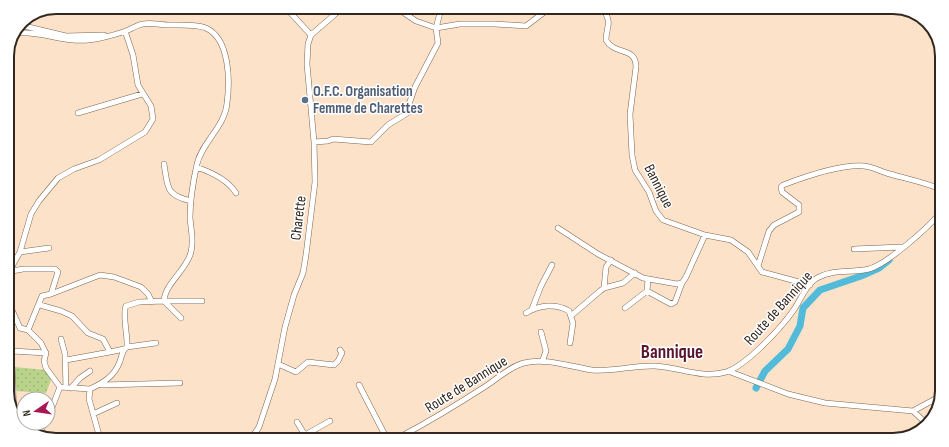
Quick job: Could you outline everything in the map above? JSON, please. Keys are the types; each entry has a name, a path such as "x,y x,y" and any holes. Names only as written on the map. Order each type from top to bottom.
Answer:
{"street":[{"path":"292,14 311,35 336,14"},
{"path":"406,14 416,21 436,28 460,24 526,26 542,14"},
{"path":"314,142 333,139 371,142 388,125 409,112 408,107 415,87 438,43 436,28 440,14"},
{"name":"Bannique","path":"606,14 609,26 606,40 609,45 632,54 636,63 630,130 635,170 649,192 656,210 664,220 704,234 731,240 748,252 762,272 810,285"},
{"path":"26,26 66,36 103,36 142,21 155,21 159,25"},
{"path":"21,32 26,32 70,41 85,41 98,39 143,24 204,28 218,38 224,53 228,79 227,104 216,130 200,153 196,167 191,201 193,243 191,253 166,292 164,301"},
{"path":"14,263 20,252 31,214 39,201 58,178 74,169 100,160 145,132 153,119 151,106 142,94 138,85 133,55 125,31"},
{"name":"Charette","path":"255,433 259,427 275,379 289,311 303,273 315,182 314,142 307,64 308,44 311,35"},
{"path":"78,113 142,94"},
{"path":"164,164 168,187 172,194 178,198 191,201"},
{"path":"758,266 769,230 774,225 799,212 799,205 782,192 781,187 783,185 812,175 862,166 876,168 889,174 926,183 935,187"},
{"path":"196,167 210,172 231,185 236,193"},
{"name":"Route de Bannique","path":"407,433 445,412 524,363 542,362 594,370 656,366 710,375 728,371 751,356 774,334 793,311 810,285 819,277 829,273 869,268 881,264 935,217"},
{"path":"558,228 611,260 648,279 677,284 682,282"},
{"path":"647,292 671,304 675,302 682,282 704,234"},
{"path":"854,249 902,247"},
{"path":"20,252 49,248"},
{"path":"604,288 606,267 611,260"},
{"path":"532,309 541,286 552,265"},
{"path":"14,270 54,269 58,272 51,294"},
{"path":"572,315 604,288 623,283 635,273"},
{"path":"28,330 40,305 42,296 100,275 114,277 141,288 148,294 152,302"},
{"path":"625,308 647,292 648,279"},
{"path":"164,301 181,318"},
{"path":"14,315 20,328 28,330 41,343 46,353 44,361 46,368 66,388 90,389 100,385 117,370 128,335 124,310 126,306 131,304 164,301 202,301"},
{"path":"40,305 72,316 88,333 103,339 110,352"},
{"path":"526,313 538,307 557,306 563,308 572,315 573,323 570,343"},
{"path":"542,333 546,351 542,362"},
{"path":"61,339 66,360 66,388"},
{"path":"66,360 156,343"},
{"path":"278,364 296,372 308,362 334,365 342,353 340,350"},
{"path":"14,351 46,353"},
{"path":"56,403 66,388 90,371"},
{"path":"728,371 788,394 825,404 913,411 934,400"},
{"path":"100,385 180,383"},
{"path":"358,385 384,433"},
{"path":"90,389 89,399 98,433"},
{"path":"93,414 117,403"},
{"path":"913,411 923,420"},
{"path":"311,433 330,421"},
{"path":"297,422 304,433"}],"green space":[{"path":"15,367 45,370 51,380 47,391 15,391"}],"waterway":[{"path":"756,388 765,371 788,349 800,326 803,308 820,290 861,276 879,268 889,260"}],"place":[{"name":"O.F.C. Organisation Femme de Charettes","path":"305,100"}],"district":[{"name":"Bannique","path":"672,351"}]}
